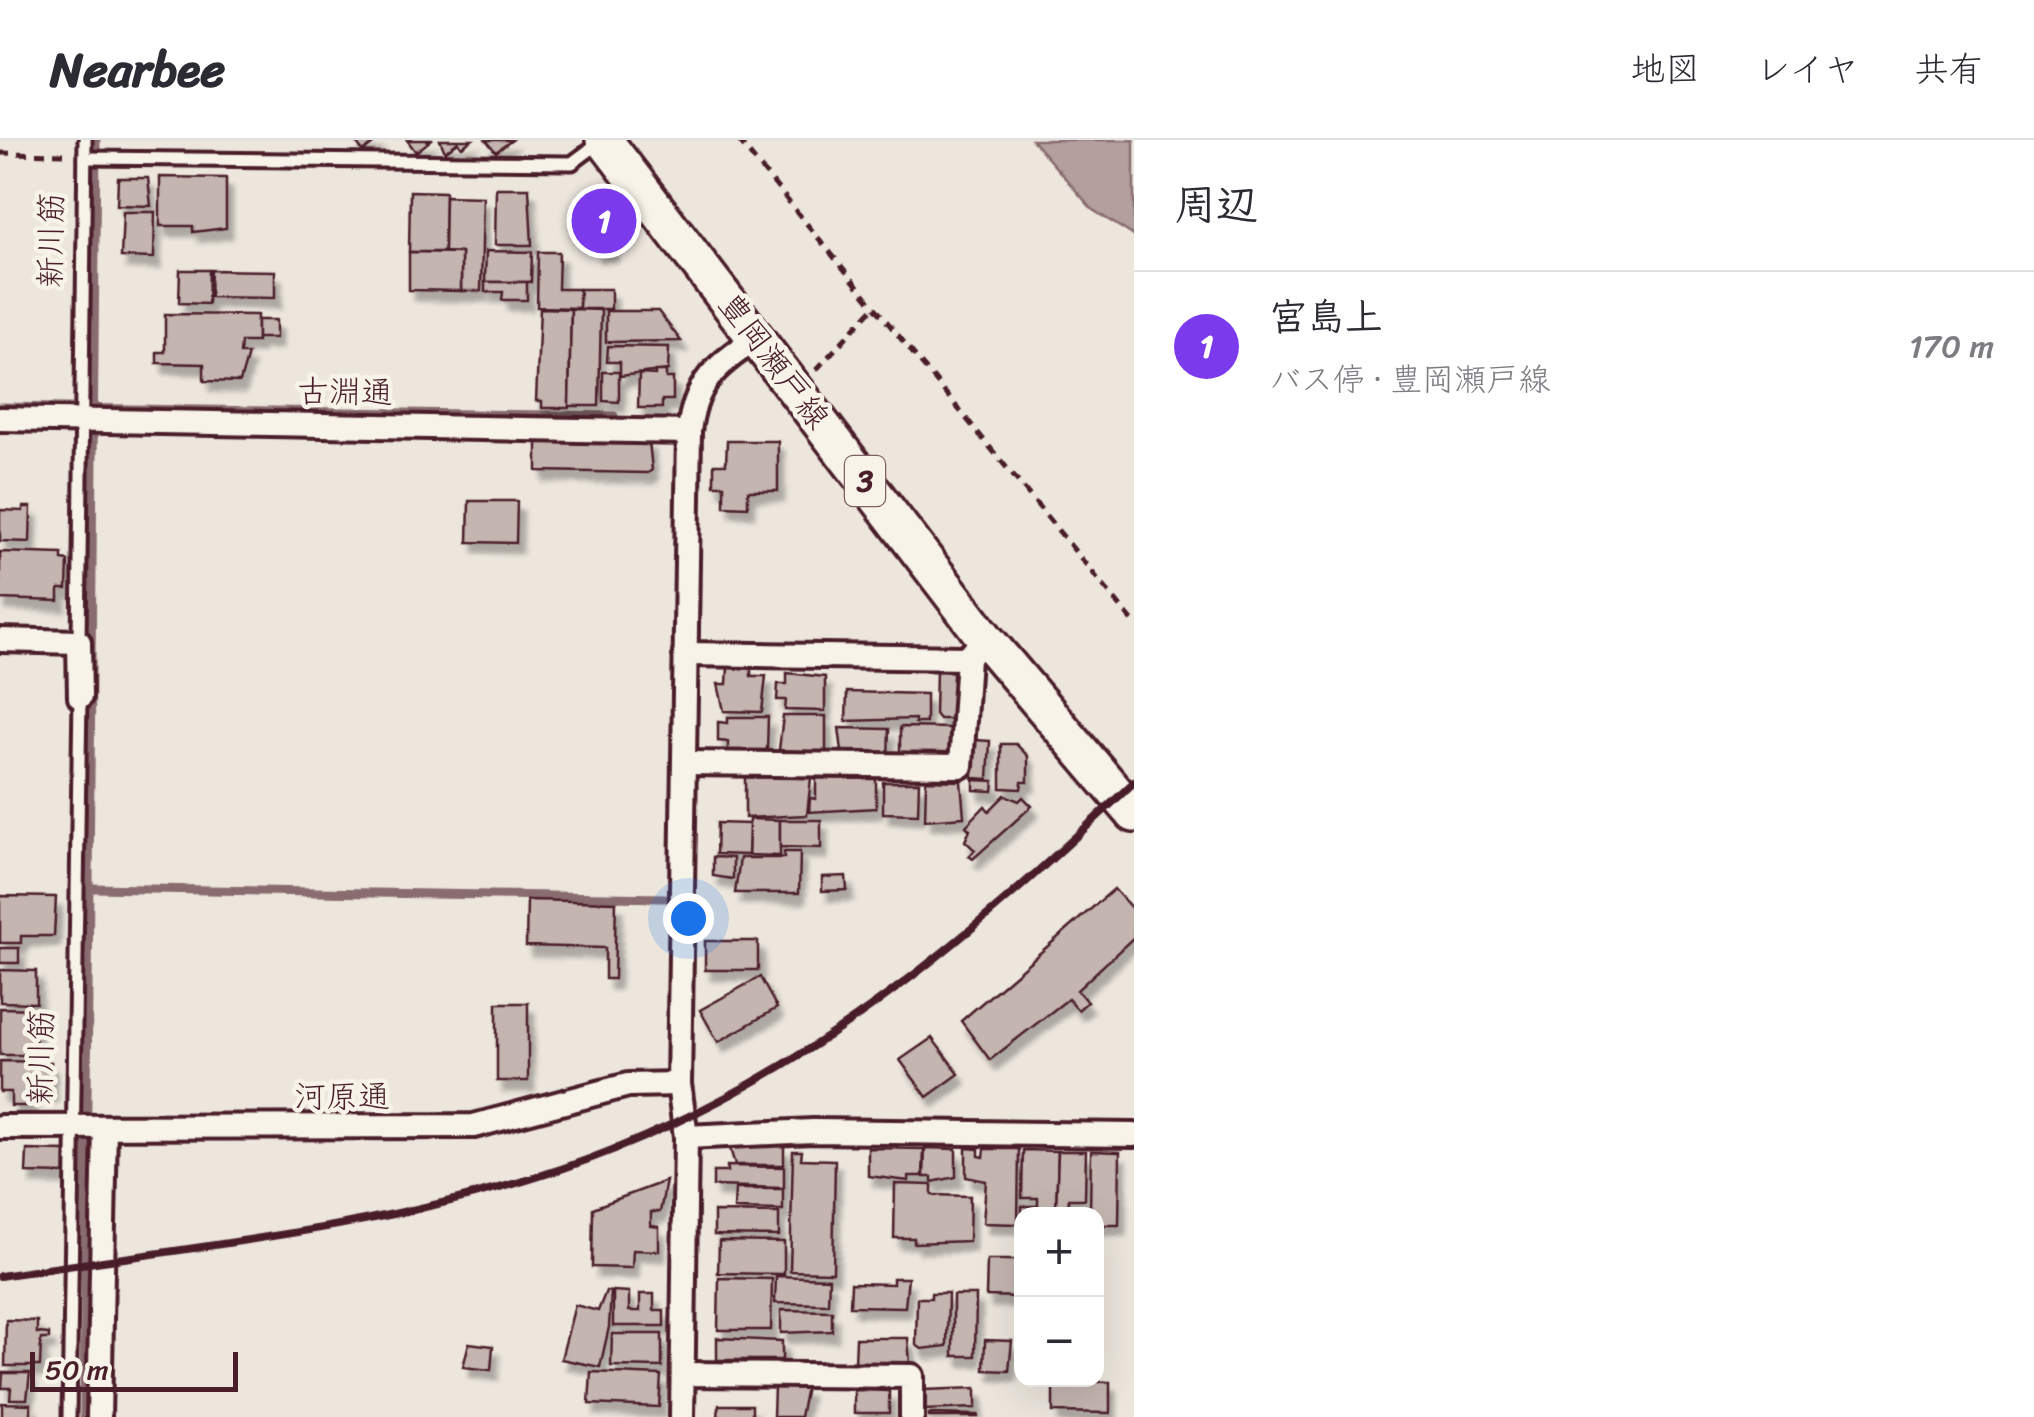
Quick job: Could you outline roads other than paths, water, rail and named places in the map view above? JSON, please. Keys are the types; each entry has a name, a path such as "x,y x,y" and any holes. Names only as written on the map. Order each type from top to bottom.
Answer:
{"main road":[{"name":"豊岡瀬戸線","path":"604,140 756,339 976,648 1134,814"}],"street":[{"path":"682,1417 686,1137 679,1084 689,432 702,383 722,360 756,339"},
{"name":"古淵通","path":"0,418 689,432"},
{"path":"0,640 79,642 80,698"},
{"path":"685,654 976,648 962,766 686,764"},
{"name":"河原通","path":"0,1127 474,1126 628,1085 679,1084"},
{"path":"99,1417 105,1127"},
{"path":"686,1137 813,1131 1134,1135"},
{"path":"682,1374 912,1376 912,1417"}],"lane":[{"name":"新川筋","path":"79,642 85,140"},
{"path":"85,156 572,163 604,140"},
{"name":"新川筋","path":"69,1417 80,698"}],"waterway":[{"path":"84,1417 96,140"},
{"path":"0,407 614,416"},
{"path":"91,888 664,898"}],"railway":[{"path":"0,1276 284,1234 426,1207 564,1168 647,1136 726,1098 800,1055 870,1007 1004,901 1134,782"}],"place":[{"name":"宮島上","path":"604,221"}]}
